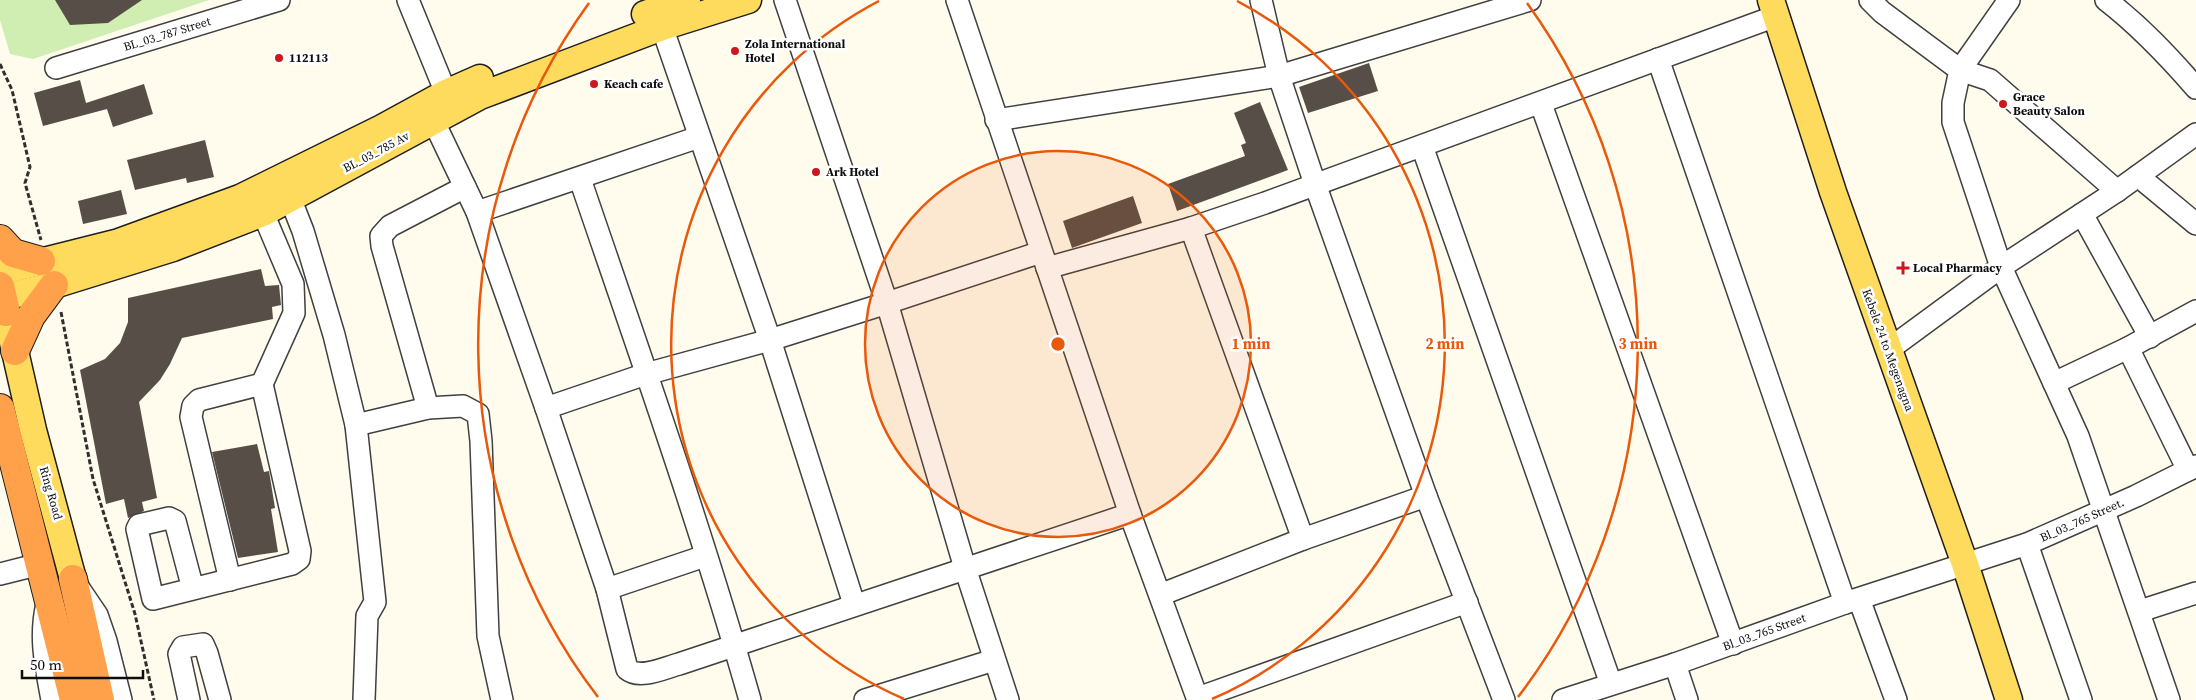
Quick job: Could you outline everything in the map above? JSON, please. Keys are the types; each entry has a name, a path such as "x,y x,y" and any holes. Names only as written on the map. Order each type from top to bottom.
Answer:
{"highway":[{"path":"0,239 13,253 47,269 32,316 15,351"},
{"path":"0,408 74,700"},
{"name":"Ring Road","path":"73,579 100,700"}],"main road":[{"name":"BL_03_785 Av","path":"2,293 47,269 240,198 382,128 446,93 686,0"},
{"name":"BL_03_785 Av","path":"47,269 173,248 263,213 433,120 496,89 662,27 748,0"},
{"name":"Kebele 24 to Megenagna","path":"1773,8 1833,192 1965,564 2008,700"},
{"name":"Ring Road","path":"2,293 33,430 73,579"}],"street":[{"name":"BL_03_787 Street","path":"56,68 278,0"},
{"path":"408,0 446,93"},
{"path":"785,0 887,303 965,568 1008,700"},
{"path":"957,0 1130,514 1198,699 1467,602"},
{"path":"1261,0 1279,76 1315,184 1426,496 1504,700"},
{"path":"996,120 1279,76 1485,7 1530,0"},
{"path":"1870,0 1882,12 1960,70 1990,80 2117,191"},
{"path":"2009,0 1960,70 1953,103 1953,122 2001,267 2078,436 2140,611 2169,700"},
{"path":"2106,0 2132,20 2163,50 2196,88"},
{"path":"546,408 646,374 770,340 887,303 1044,260 1191,228 1541,104 1658,59 1773,8"},
{"path":"662,27 770,340 854,604"},
{"path":"1658,59 1852,601 1896,700"},
{"path":"1541,104 1733,644"},
{"path":"433,120 477,212 607,589 628,669 635,674 679,664 854,604 1130,514"},
{"path":"1888,350 2001,267 2117,191 2196,134"},
{"path":"477,212 580,179 699,137"},
{"path":"1422,146 1611,684"},
{"path":"2138,176 2196,224"},
{"path":"580,179 646,374 750,700"},
{"path":"428,408 382,246 382,236 390,226 465,187"},
{"path":"290,198 303,231 334,335 356,425 375,602 367,616 364,700"},
{"path":"193,589 292,564 299,559 300,551 262,384 294,313 294,284 263,213"},
{"path":"2082,214 2150,337"},
{"path":"1191,228 1303,539"},
{"path":"2054,383 2194,316"},
{"path":"2128,348 2192,468"},
{"path":"230,580 191,417 193,406 199,400 262,384"},
{"path":"356,425 428,408 463,406 478,414 481,441 488,636 502,700"},
{"name":"Bl_03_765 Street.","path":"1965,564 2027,544 2192,468"},
{"path":"1160,595 1303,539 1426,496"},
{"path":"2027,544 2081,700"},
{"path":"607,589 705,556"},
{"path":"0,574 40,564"},
{"name":"Bl_03_765 Street","path":"1573,698 1733,644 1852,601 1965,564"},
{"path":"73,579 97,615 106,641 121,700"},
{"path":"49,596 42,621 42,639 52,700"},
{"path":"2140,611 2194,600"},
{"path":"189,700 179,654 183,646 195,643 203,644 208,653 220,700"},
{"path":"876,698 994,660"},
{"path":"1675,664 1687,700"}],"path":[{"path":"0,64 12,90 30,167 25,183 47,269"},
{"path":"63,320 93,479 135,614 154,700"}],"green space":[{"path":"0,0 209,0 33,59 10,54 0,20"}],"building":[{"path":"55,0 142,0 108,23 70,25"},
{"path":"1369,63 1378,91 1308,113 1299,87"},
{"path":"80,80 86,103 144,84 153,114 113,127 107,109 43,126 34,93"},
{"path":"1260,102 1288,170 1177,211 1168,184 1245,156 1241,145 1246,143 1234,113"},
{"path":"205,140 214,177 187,183 186,178 135,190 127,160"},
{"path":"121,190 127,214 83,224 78,201"},
{"path":"1133,196 1142,223 1072,248 1063,221"},
{"path":"261,269 265,286 279,285 281,305 272,307 273,319 182,338 160,380 139,402 157,498 142,502 144,511 128,518 124,499 106,504 80,370 105,359 120,343 128,322 128,298"},
{"path":"257,444 264,472 269,471 275,508 271,509 278,552 238,558 212,452"}],"place":[{"name":"Zola International Hotel","path":"735,51"},
{"name":"112113","path":"279,58"},
{"name":"Keach cafe","path":"594,84"},
{"name":"Grace Beauty Salon","path":"2003,104"},
{"name":"Ark Hotel","path":"816,172"},
{"name":"Local Pharmacy","path":"1903,268"}]}
